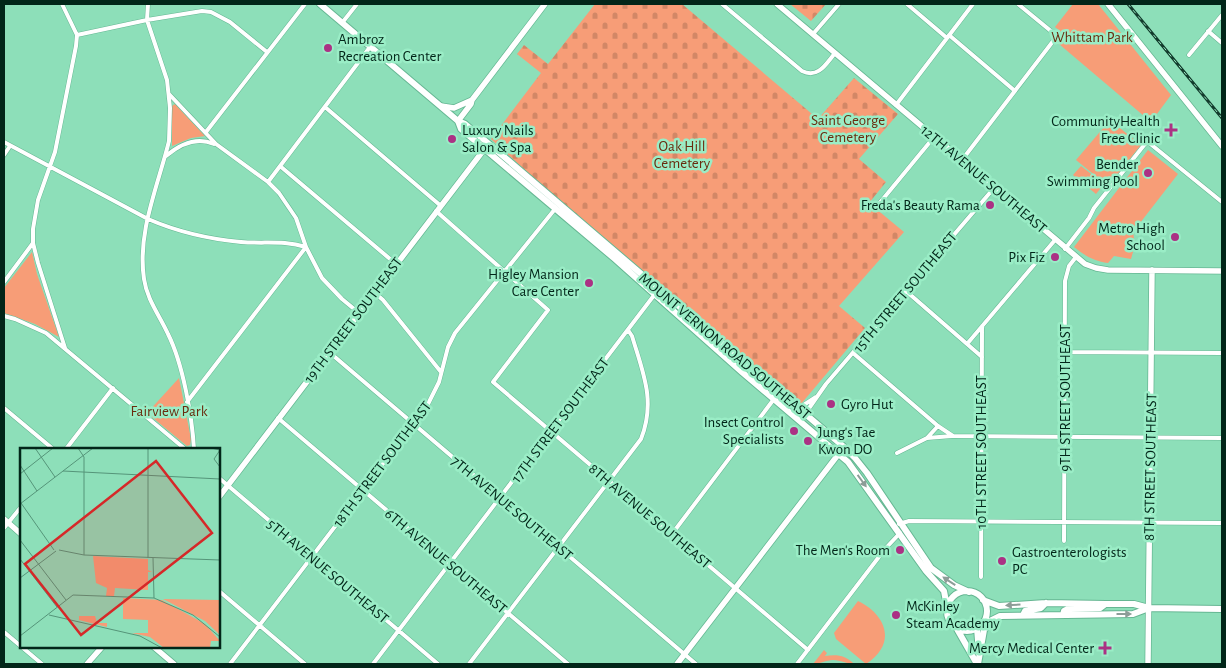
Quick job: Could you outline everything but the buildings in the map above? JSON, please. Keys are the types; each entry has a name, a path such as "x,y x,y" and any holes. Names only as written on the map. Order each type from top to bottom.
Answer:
{"main road":[{"name":"MOUNT VERNON ROAD SOUTHEAST","path":"320,4 458,121 461,129 487,146 844,447 866,473 931,568 954,585 969,592"},
{"path":"458,121 545,4"},
{"name":"12TH AVENUE SOUTHEAST","path":"777,4 1085,264 1108,270 1222,271"},
{"path":"1108,4 1222,146"},
{"path":"440,106 454,108 472,100"},
{"name":"MOUNT VERNON ROAD SOUTHEAST","path":"487,146 555,209 848,462 926,571 944,591 947,607"},
{"name":"19TH STREET SOUTHEAST","path":"220,496 487,146"},
{"name":"8TH STREET SOUTHEAST","path":"1148,664 1152,270"},
{"path":"760,386 776,394 797,411 806,414"},
{"path":"677,664 844,447"},
{"path":"5,524 20,533"},
{"path":"979,662 948,619 947,607 953,597 958,594 974,593 983,600 999,606 1046,603 1134,604 1149,608 1222,609"},
{"path":"979,662 978,627 986,616 983,600"},
{"path":"1023,615 1025,611 1041,608 1046,603"},
{"path":"1063,615 1064,611 1068,609 1100,608 1106,604"},
{"path":"956,628 969,631 1000,616 1133,614 1149,608"},
{"path":"979,662 984,630 994,618"},
{"path":"87,664 101,648"},
{"path":"155,648 174,664"}],"street":[{"path":"62,4 77,35 59,132 50,167 38,200 33,243 43,284 66,348"},
{"path":"148,4 147,20 160,56 169,94 170,126 169,141 148,219 143,250 144,281 148,297 176,353 187,402 194,448"},
{"path":"206,132 304,4"},
{"path":"342,23 357,4"},
{"path":"722,4 808,74 815,74 820,71 835,53"},
{"path":"813,34 839,4"},
{"path":"907,4 1015,91"},
{"path":"896,105 973,4"},
{"path":"962,160 1057,36 1018,4"},
{"path":"77,35 193,11 211,12 230,22 268,52"},
{"path":"1189,55 1222,15"},
{"path":"1208,32 1222,43"},
{"path":"268,182 370,47"},
{"path":"169,94 216,144 268,182 289,205 302,232 306,247 322,278 342,300 359,313"},
{"path":"324,107 441,206"},
{"path":"878,205 934,137"},
{"path":"165,157 175,148 196,140 206,140 216,144"},
{"path":"4,142 148,219 190,235 244,242 294,243 306,247"},
{"path":"1065,249 1086,222 1094,208 1148,142 1222,202"},
{"path":"4,154 10,146"},
{"path":"280,166 396,264"},
{"name":"15TH STREET SOUTHEAST","path":"798,408 816,397 994,188"},
{"name":"18TH STREET SOUTHEAST","path":"230,664 427,406 439,382 448,347 455,333 555,209"},
{"path":"436,211 504,271"},
{"path":"967,344 1056,240"},
{"path":"4,282 33,243"},
{"path":"187,402 306,247"},
{"name":"9TH STREET SOUTHEAST","path":"1064,541 1065,281 1069,266 1076,257"},
{"name":"8TH AVENUE SOUTHEAST","path":"504,271 548,310 493,382 808,650"},
{"path":"906,291 982,357"},
{"path":"375,293 383,300 441,372"},
{"name":"17TH STREET SOUTHEAST","path":"373,664 655,294"},
{"path":"4,316 46,333 184,448"},
{"name":"10TH STREET SOUTHEAST","path":"981,577 982,326"},
{"path":"469,664 641,439 649,400 632,336 628,330"},
{"name":"7TH AVENUE SOUTHEAST","path":"329,352 696,664"},
{"path":"1065,352 1222,353"},
{"path":"853,353 938,426 953,436"},
{"path":"67,448 113,388"},
{"name":"15TH STREET SOUTHEAST","path":"806,414 814,404 816,397"},
{"path":"672,534 774,399"},
{"path":"4,408 52,448"},
{"name":"6TH AVENUE SOUTHEAST","path":"278,418 568,664"},
{"path":"927,438 938,426"},
{"path":"896,453 927,438 953,436 1065,435 1222,438"},
{"name":"5TH AVENUE SOUTHEAST","path":"220,479 438,664"},
{"path":"5,524 20,508"},
{"path":"900,524 910,521 1222,523"},
{"path":"797,664 900,533"},
{"path":"220,592 305,664"},
{"path":"4,632 20,645"},
{"path":"23,648 42,664"}],"green space":[{"name":"Oak Hill Cemetery","path":"595,4 682,4 818,119 854,78 898,114 859,159 886,182 869,203 904,232 839,306 865,328 801,404 798,404 540,184 491,139 541,73 517,54 524,45 548,64"},
{"path":"790,4 826,4 811,21"},
{"name":"Whittam Park","path":"1073,4 1098,4 1171,95 1151,122 1059,44 1065,35 1055,27"},
{"path":"175,104 205,136 191,138 172,146 172,106"},
{"path":"1110,120 1141,145 1108,186 1076,160"},
{"path":"1148,150 1178,174 1133,232 1135,245 1131,259 1114,256 1108,263 1098,261 1074,247"},
{"path":"1081,166 1104,184 1096,194 1073,175"},
{"path":"32,252 37,274 59,337 35,324 4,313 4,288"},
{"name":"Fairview Park","path":"179,378 191,439 190,445 187,446 147,413"},
{"path":"858,601 876,614 884,630 885,639 882,648 866,664 836,639 834,633"},
{"path":"824,650 827,653 825,656 841,656 854,664 833,660 813,664"}],"railway":[{"path":"1128,4 1222,118"}],"place":[{"name":"Ambroz Recreation Center","path":"328,48"},
{"name":"CommunityHealth Free Clinic","path":"1171,130"},
{"name":"Luxury Nails Salon & Spa","path":"452,139"},
{"name":"Bender Swimming Pool","path":"1148,173"},
{"name":"Freda's Beauty Rama","path":"990,205"},
{"name":"Metro High School","path":"1175,237"},
{"name":"Pix Fiz","path":"1055,257"},
{"name":"Higley Mansion Care Center","path":"589,283"},
{"name":"Gyro Hut","path":"831,404"},
{"name":"Insect Control Specialists","path":"794,431"},
{"name":"Jung's Tae Kwon DO","path":"808,441"},
{"name":"The Men's Room","path":"900,550"},
{"name":"Gastroenterologists PC","path":"1002,561"},
{"name":"McKinley Steam Academy","path":"896,615"},
{"name":"Mercy Medical Center","path":"1105,648"}],"park label":[{"name":"Saint George Cemetery","path":"848,128"}]}
